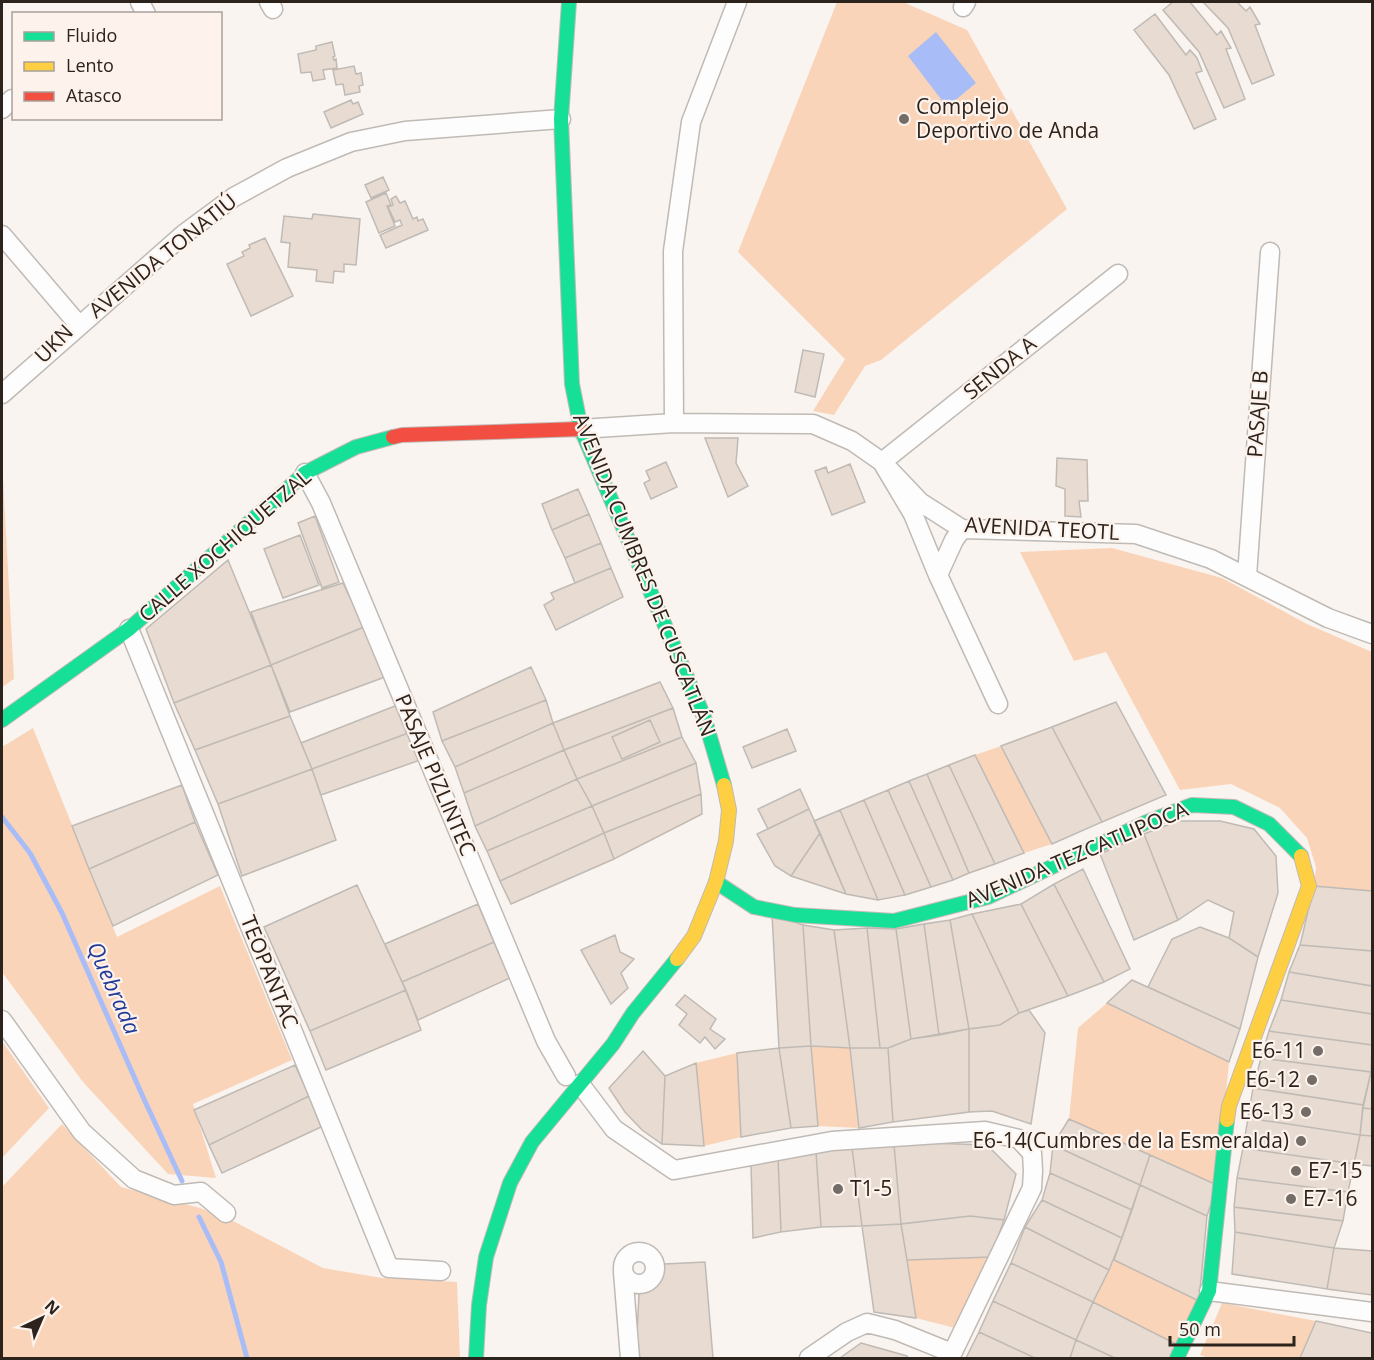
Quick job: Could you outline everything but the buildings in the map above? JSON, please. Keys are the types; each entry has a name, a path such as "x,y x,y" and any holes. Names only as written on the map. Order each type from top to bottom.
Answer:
{"main road":[{"name":"AVENIDA CUMBRES DE CUSCATLÁN","path":"476,1359 479,1305 486,1257 510,1183 572,1075 607,1032 633,1012 662,981 693,936 716,882 726,841 729,810 724,783 704,717 581,429 572,384 561,119 569,2"},
{"name":"CALLE XOCHIQUETZAL","path":"2,720 129,629 305,473 356,447 402,435 581,429"},
{"name":"AVENIDA TEZCATLIPOCA","path":"716,882 754,907 795,915 894,921 988,897 1147,822 1192,805 1234,807 1269,824 1301,855 1309,886 1229,1106 1209,1291 1177,1359"},
{"name":"AVENIDA CUMBRES DE CUSCATLÁN","path":"572,1075 613,1044 633,1012"},
{"path":"518,1140 538,1113"}],"street":[{"path":"674,423 673,251 691,122 738,2"},
{"name":"AVENIDA TONATIÚ","path":"78,324 184,234 234,197 287,168 351,142 405,131 561,119"},
{"name":"UKN","path":"2,235 78,324 2,394"},
{"name":"PASAJE B","path":"1247,576 1270,252"},
{"name":"SENDA A","path":"882,462 1118,274"},
{"name":"AVENIDA TEOTL","path":"581,429 674,423 813,424 852,441 882,462 920,502 962,529 1136,534 1211,559 1329,618 1372,634"},
{"path":"882,462 913,514 938,576 998,704"},
{"name":"PASAJE PIZLINTEC","path":"305,473 326,514 546,1041 614,1129 674,1170 832,1141 985,1131 1019,1138 1032,1153 1032,1188 951,1356"},
{"path":"938,576 954,540 962,529"},
{"name":"TEOPANTAC","path":"129,629 389,1268 441,1270"},
{"path":"2,1020 82,1132 134,1179 174,1196 201,1192 226,1213"},
{"path":"623,1272 630,1359"},
{"path":"1209,1291 1372,1312"},
{"path":"809,1359 848,1332 867,1323 896,1330 951,1356"}],"shaded area":[{"name":"Complejo Deportivo de Anda","path":"837,2 903,2 967,30 1067,209 881,360 865,366 834,415 813,411 845,359 738,252"},
{"path":"2,460 14,679 2,687"},
{"path":"1112,548 1222,578 1307,624 1372,652 1372,891 1314,886 1316,867 1307,838 1280,808 1231,784 1180,790 1106,652 1074,661 1020,552"},
{"path":"33,728 117,937 220,886 292,1060 193,1104 216,1178 168,1174 83,1082 2,972 2,747"},
{"path":"1001,746 1052,844 1024,853 975,755"},
{"path":"1107,1003 1229,1062 1217,1185 1069,1119 1078,1028"},
{"path":"2,1041 49,1108 2,1158"},
{"path":"811,1046 850,1048 859,1128 818,1126"},
{"path":"737,1053 741,1137 704,1146 696,1063"},
{"path":"62,1124 121,1187 200,1208 233,1221 323,1268 382,1278 457,1282 460,1358 2,1358 2,1187"},
{"path":"991,1257 955,1328 916,1318 907,1260"},
{"path":"1114,1260 1199,1301 1178,1345 1093,1302"},
{"path":"1222,1303 1316,1321 1300,1358 1208,1358 1200,1355"}],"water":[{"path":"936,32 976,83 947,107 908,56"}],"waterway":[{"name":"Quebrada","path":"2,817 30,853 62,913 182,1181"},
{"name":"Quebrada","path":"199,1217 221,1262 247,1358"}],"traffic: fast":[{"path":"569,2 561,119 572,384 581,429 704,717 724,785"},
{"path":"2,720 129,629 305,473 356,447 393,437"},
{"path":"716,882 754,907 795,915 894,921 988,897 1147,822 1192,805 1234,807 1269,824 1301,856"},
{"path":"476,1358 479,1305 486,1257 510,1183 532,1142 613,1044 633,1013 677,959"},
{"path":"1177,1358 1209,1291 1227,1120"}],"traffic: slow":[{"path":"677,959 694,936 716,882 726,841 729,810 724,785"},
{"path":"1227,1120 1229,1106 1309,886 1301,856"}],"traffic: jam":[{"path":"393,437 581,429"}],"place":[{"name":"Complejo Deportivo de Anda","path":"904,119"},
{"name":"E6-11","path":"1318,1051"},
{"name":"E6-12","path":"1312,1080"},
{"name":"E6-13","path":"1306,1112"},
{"name":"E6-14(Cumbres de la Esmeralda)","path":"1301,1141"},
{"name":"E7-15","path":"1296,1171"},
{"name":"T1-5","path":"838,1189"},
{"name":"E7-16","path":"1291,1199"}]}
